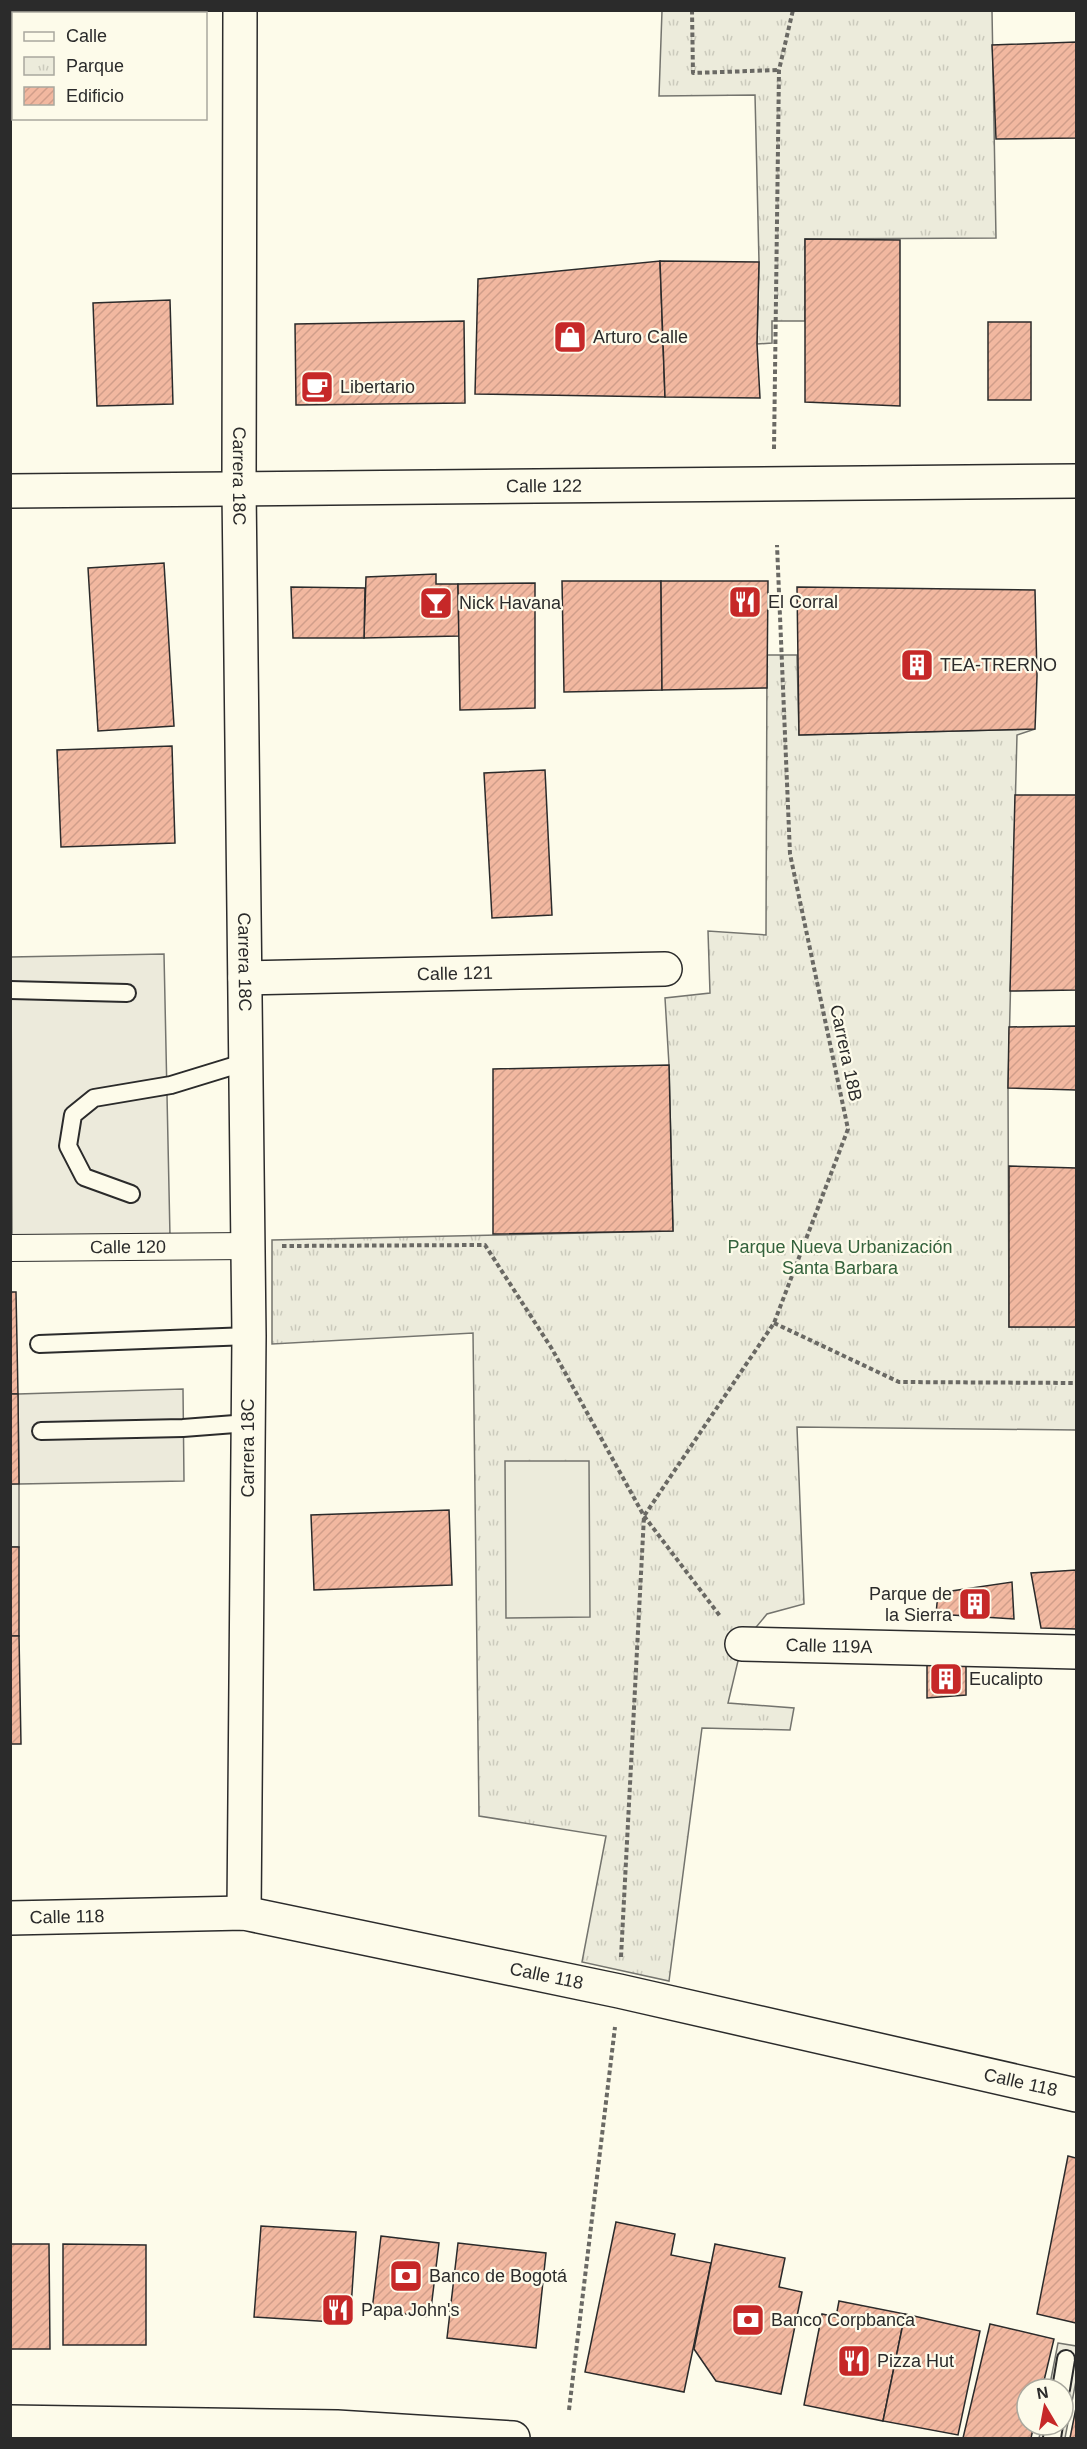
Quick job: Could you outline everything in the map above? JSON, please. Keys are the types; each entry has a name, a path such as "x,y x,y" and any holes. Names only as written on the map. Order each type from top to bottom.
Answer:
{"street":[{"name":"Carrera 18C","path":"240,10 239,489 249,1336 244,1913"},
{"name":"Calle 122","path":"10,491 1077,481"},
{"name":"Calle 121","path":"245,978 665,969"},
{"name":"Calle 120","path":"10,1248 248,1246"},
{"name":"Calle 119A","path":"742,1644 1077,1652"},
{"name":"Calle 118","path":"10,1918 244,1913 620,1991 1077,2096"},
{"path":"10,2421 337,2427 513,2439"}],"lane":[{"path":"10,990 127,993"},
{"path":"131,1194 84,1178 68,1146 73,1114 94,1098 171,1085 246,1062"},
{"path":"39,1344 249,1336"},
{"path":"41,1431 183,1428 248,1423"},
{"path":"1063,2377 1066,2359"}],"path":[{"path":"692,10 693,73 779,70"},
{"path":"774,450 779,70 793,10"},
{"name":"Carrera 18B","path":"645,1516 774,1323 848,1129 790,854 777,545"},
{"path":"248,1246 485,1245 552,1349 645,1516 742,1644"},
{"path":"774,1323 899,1382 1077,1383"}],"green space":[{"path":"662,11 992,11 996,238 805,239 805,321 772,321 772,343 757,344 759,262 755,95 659,96"},
{"name":"Parque Nueva Urbanización Santa Barbara","path":"767,655 797,655 799,735 1035,729 1017,735 1008,1088 1009,1327 1076,1327 1076,1430 797,1427 804,1604 767,1614 742,1644 728,1703 794,1708 790,1730 702,1728 669,1981 582,1962 606,1836 479,1816 473,1333 272,1344 272,1240 673,1231 665,998 710,993 708,931 766,935"},
{"path":"505,1461 589,1461 590,1617 506,1618"}],"shaded area":[{"path":"164,954 170,1236 12,1239 11,957"},
{"path":"183,1389 184,1481 19,1484 19,1547 11,1547 11,1484 19,1483 18,1394"},
{"path":"1058,2343 1076,2346 1075,2386 1075,2377 1051,2377"},
{"path":"1039,2437 1065,2437 1065,2438"}],"building":[{"path":"1076,42 1076,138 996,139 992,45"},
{"path":"805,239 900,240 900,406 805,402"},
{"name":"Arturo Calle","path":"660,261 665,397 475,394 478,279"},
{"path":"660,261 759,262 757,344 760,398 665,397"},
{"path":"170,300 173,404 97,406 93,303"},
{"path":"464,321 465,403 296,405 295,324"},
{"path":"988,322 1031,322 1031,400 988,400"},
{"path":"164,563 174,726 98,731 88,568"},
{"path":"436,574 436,584 458,584 459,636 364,638 366,577"},
{"path":"562,581 661,581 662,690 564,692"},
{"path":"661,581 768,581 767,688 662,690"},
{"path":"535,583 535,708 460,710 458,584"},
{"path":"291,587 365,588 364,638 293,638"},
{"name":"TEA-TRERNO","path":"797,587 1035,590 1037,676 1035,729 799,735"},
{"path":"172,746 175,843 61,847 57,750"},
{"path":"545,770 552,915 492,918 484,773"},
{"path":"1015,795 1076,795 1076,990 1010,991"},
{"path":"1076,1026 1076,1090 1008,1088 1009,1027"},
{"path":"669,1065 673,1231 493,1234 493,1069"},
{"path":"1009,1166 1076,1168 1076,1327 1009,1327"},
{"path":"10,1292 16,1292 18,1394 10,1394"},
{"path":"10,1394 18,1394 19,1484 10,1484"},
{"path":"449,1510 452,1585 314,1590 311,1515"},
{"path":"10,1547 19,1547 19,1636 10,1636"},
{"path":"1076,1570 1076,1629 1041,1628 1031,1573"},
{"name":"Parque de la Sierra","path":"1012,1582 1014,1619 936,1614 938,1593"},
{"path":"10,1636 19,1636 21,1744 10,1744"},
{"name":"Eucalipto","path":"966,1661 966,1695 927,1698 927,1662"},
{"path":"1068,2156 1076,2158 1076,2323 1037,2314"},
{"path":"616,2222 675,2234 671,2255 711,2263 684,2392 585,2372"},
{"path":"261,2226 356,2232 350,2323 254,2317"},
{"name":"Banco de Bogotá","path":"381,2236 439,2243 430,2317 372,2310"},
{"path":"458,2243 546,2253 536,2348 447,2338"},
{"path":"10,2244 49,2244 50,2349 10,2349"},
{"path":"63,2244 146,2245 146,2345 63,2345"},
{"name":"Banco Corpbanca","path":"715,2244 785,2258 779,2287 802,2292 781,2394 716,2381 694,2349"},
{"name":"Pizza Hut","path":"839,2301 905,2314 883,2421 804,2405 822,2314 836,2317"},
{"path":"905,2314 980,2331 958,2435 883,2421"},
{"path":"990,2324 1054,2339 1045,2377 1015,2377 1015,2437 1031,2438 963,2438"},
{"path":"1076,2408 1076,2438 1070,2438 1075,2437"}],"place":[{"name":"Arturo Calle","path":"570,337"},
{"name":"Libertario","path":"317,387"},
{"name":"El Corral","path":"745,602"},
{"name":"Nick Havana","path":"436,603"},
{"name":"TEA-TRERNO","path":"917,665"},
{"name":"Parque de la Sierra","path":"975,1604"},
{"name":"Eucalipto","path":"946,1679"},
{"name":"Banco de Bogotá","path":"406,2276"},
{"name":"Papa John's","path":"338,2310"},
{"name":"Banco Corpbanca","path":"748,2320"},
{"name":"Pizza Hut","path":"854,2361"}]}
